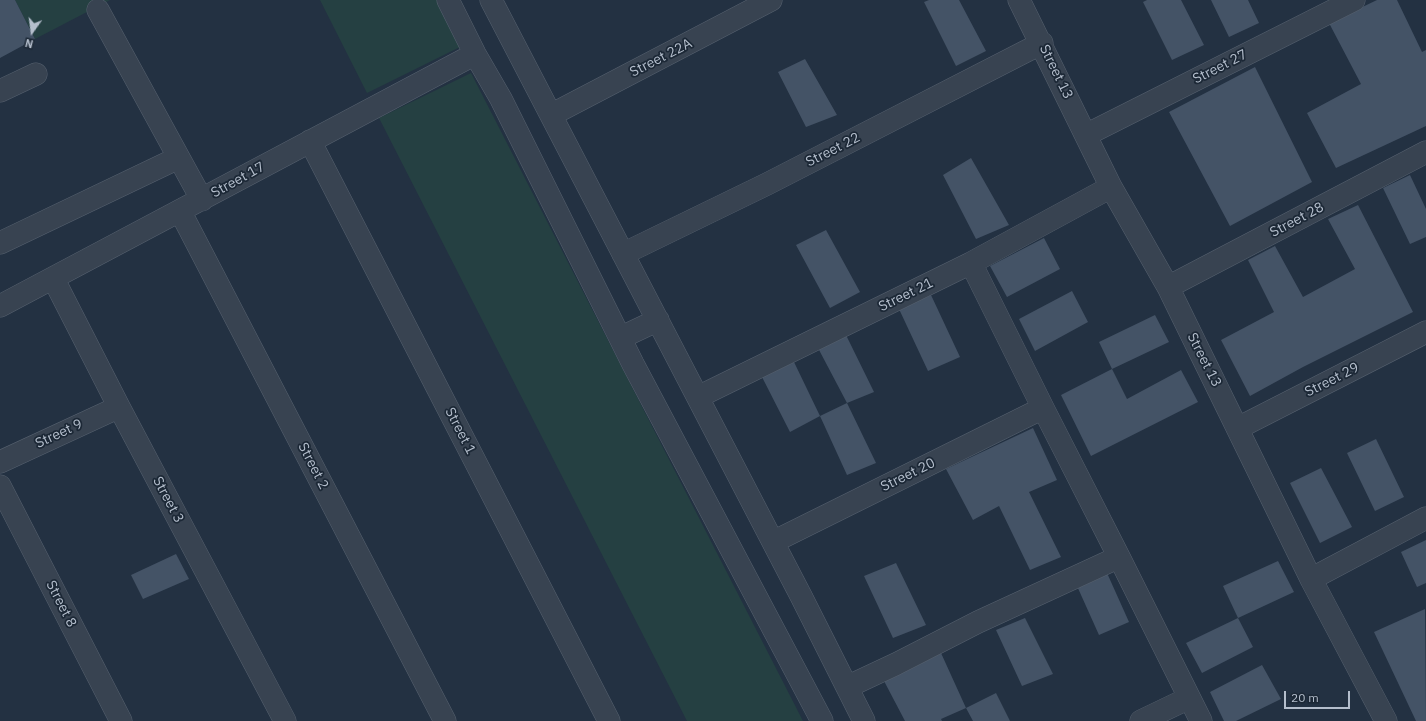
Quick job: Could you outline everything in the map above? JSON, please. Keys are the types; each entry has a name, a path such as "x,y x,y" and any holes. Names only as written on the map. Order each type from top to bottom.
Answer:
{"street":[{"path":"448,0 475,54 501,99 620,338 822,721"},
{"path":"491,0 698,397 864,721"},
{"name":"Street 22A","path":"551,115 771,0"},
{"name":"Street 13","path":"1019,0 1042,43 1111,187 1168,287 1311,579 1386,721"},
{"name":"Street 27","path":"1086,135 1354,0"},
{"path":"98,10 202,200"},
{"name":"Street 22","path":"623,254 767,184 1042,43"},
{"name":"Street 17","path":"0,306 475,54"},
{"path":"0,91 36,74"},
{"name":"Street 1","path":"310,141 610,721"},
{"name":"Street 28","path":"1168,287 1426,152"},
{"path":"0,243 178,158"},
{"name":"Street 21","path":"698,397 971,263 1111,187"},
{"name":"Street 2","path":"180,211 445,721"},
{"path":"971,263 1043,408 1120,557 1200,721"},
{"name":"Street 3","path":"53,278 119,407 285,721"},
{"path":"620,338 658,320"},
{"name":"Street 29","path":"1238,428 1426,332"},
{"name":"Street 9","path":"0,462 119,407"},
{"name":"Street 20","path":"773,542 1043,408"},
{"name":"Street 8","path":"0,486 121,721"},
{"path":"1311,579 1426,518"},
{"path":"847,686 896,664 978,622 1120,557"},
{"path":"1141,721 1189,698"}],"green space":[{"path":"15,0 110,0 35,39"},
{"path":"320,0 438,0 462,46 367,93"},
{"path":"471,73 803,721 687,721 379,118"}],"building":[{"path":"0,0 15,0 35,39 0,58"},
{"path":"929,0 959,0 986,51 956,66 924,2"},
{"path":"1147,0 1181,0 1204,45 1172,60 1143,2"},
{"path":"1211,0 1248,0 1259,23 1229,37"},
{"path":"1377,0 1397,0 1422,52 1426,50 1426,126 1336,168 1307,113 1361,84 1329,23"},
{"path":"805,59 837,115 806,127 778,72"},
{"path":"1255,67 1312,182 1230,226 1169,112"},
{"path":"971,158 1009,225 976,239 943,175"},
{"path":"1410,175 1426,209 1426,237 1410,244 1383,188"},
{"path":"1358,205 1413,312 1303,367 1250,396 1221,340 1274,312 1248,260 1275,246 1303,297 1355,269 1328,219"},
{"path":"826,230 860,292 830,308 796,245"},
{"path":"1044,238 1060,269 1007,297 990,266"},
{"path":"1072,291 1088,322 1035,351 1019,319"},
{"path":"931,295 960,357 928,371 899,309"},
{"path":"1155,315 1169,342 1112,369 1099,342"},
{"path":"846,335 874,392 847,403 818,348"},
{"path":"794,362 820,416 790,432 762,377"},
{"path":"1112,369 1127,399 1181,370 1198,402 1091,456 1061,395"},
{"path":"847,403 876,463 847,475 820,416"},
{"path":"1033,428 1057,480 1029,492 1061,557 1030,570 999,506 973,520 946,469"},
{"path":"1376,439 1404,497 1375,511 1347,453"},
{"path":"1321,468 1352,527 1320,543 1290,483"},
{"path":"1426,540 1426,583 1417,587 1401,552"},
{"path":"176,554 189,579 143,599 131,575"},
{"path":"1278,561 1294,592 1238,618 1223,586"},
{"path":"896,563 926,625 893,638 864,576"},
{"path":"1107,573 1129,622 1099,635 1077,586"},
{"path":"1425,609 1426,721 1416,721 1374,632"},
{"path":"1025,618 1053,674 1022,686 996,630"},
{"path":"1238,618 1253,647 1202,673 1186,643"},
{"path":"941,653 966,708 941,719 942,721 905,721 884,681"},
{"path":"1262,665 1281,699 1236,721 1224,721 1210,692"},
{"path":"996,693 1010,721 973,721 966,708"}]}
